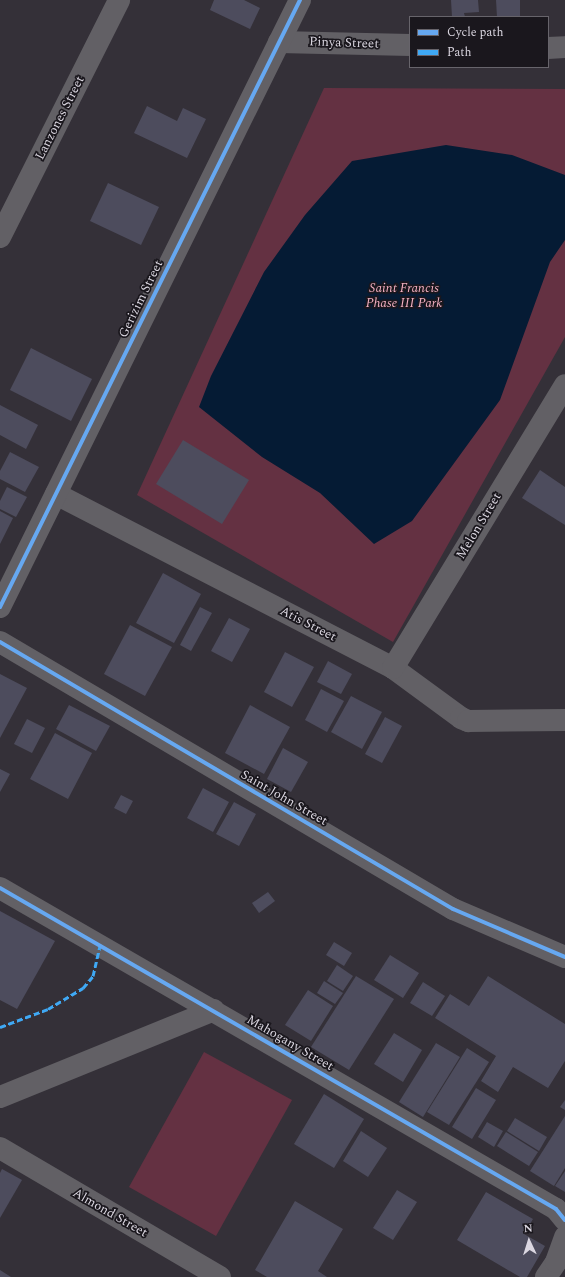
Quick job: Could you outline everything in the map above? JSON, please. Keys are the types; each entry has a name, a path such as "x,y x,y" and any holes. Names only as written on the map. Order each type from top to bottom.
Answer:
{"street":[{"name":"Lanzones Street","path":"0,237 119,0"},
{"name":"Gerizim Street","path":"0,607 300,0"},
{"name":"Pinya Street","path":"279,42 409,45"},
{"path":"549,48 565,47"},
{"name":"Melon Street","path":"393,668 565,385"},
{"name":"Atis Street","path":"56,494 393,668 468,721 564,718"},
{"name":"Saint John Street","path":"0,642 453,909 565,957"},
{"name":"Mahogany Street","path":"0,888 214,1010 556,1209 565,1220"},
{"path":"0,1097 214,1010"},
{"name":"Almond Street","path":"0,1148 220,1277"},
{"path":"546,1277 556,1262 565,1237"}],"green space":[{"name":"Saint Francis Phase III Park","path":"324,88 565,89 565,337 393,642 137,495"},
{"path":"204,1052 292,1100 216,1236 129,1187"}],"water":[{"path":"446,145 512,155 565,175 565,240 550,262 500,400 412,521 374,544 320,493 262,457 199,407 211,376 264,272 305,215 352,161"}],"building":[{"path":"214,0 244,0 260,8 250,29 210,10"},
{"path":"451,0 478,0 479,12 464,13 465,16 452,16"},
{"path":"496,0 520,0 520,16 497,16"},
{"path":"147,106 177,121 183,108 206,119 187,158 134,133"},
{"path":"108,183 159,207 141,245 90,221"},
{"path":"31,348 92,379 71,421 10,390"},
{"path":"0,405 38,425 26,449 0,435"},
{"path":"183,440 249,480 222,524 156,484"},
{"path":"10,452 39,467 25,492 0,479 0,471"},
{"path":"540,470 565,487 565,525 522,498"},
{"path":"7,487 27,497 16,517 0,509 0,501"},
{"path":"0,511 13,518 0,544"},
{"path":"163,573 201,594 174,643 136,623"},
{"path":"200,607 212,613 191,651 180,645"},
{"path":"229,618 250,629 232,662 211,651"},
{"path":"130,625 172,647 145,696 104,674"},
{"path":"285,652 314,667 292,707 264,692"},
{"path":"328,661 352,674 341,694 317,682"},
{"path":"0,674 27,688 0,738"},
{"path":"321,689 344,701 327,732 305,720"},
{"path":"351,696 382,712 362,749 331,732"},
{"path":"69,705 110,726 96,751 56,729"},
{"path":"250,705 290,727 264,774 225,753"},
{"path":"385,717 402,726 382,763 365,754"},
{"path":"27,719 45,728 32,753 14,744"},
{"path":"55,733 92,753 68,799 30,779"},
{"path":"283,748 308,762 291,792 267,779"},
{"path":"0,769 10,774 0,792"},
{"path":"203,788 229,802 213,832 187,818"},
{"path":"121,795 133,801 126,814 114,808"},
{"path":"234,802 256,814 239,846 216,834"},
{"path":"268,892 275,901 259,913 252,903"},
{"path":"0,911 55,941 17,1009 0,1000"},
{"path":"334,942 352,953 344,966 326,955"},
{"path":"390,955 419,973 403,998 374,980"},
{"path":"337,965 353,976 343,991 327,981"},
{"path":"356,976 394,999 349,1070 311,1047"},
{"path":"488,976 565,1024 565,1061 548,1088 513,1067 498,1092 481,1081 496,1056 435,1018 450,994 469,1006"},
{"path":"324,981 343,993 335,1004 317,993"},
{"path":"423,982 445,996 432,1016 410,1003"},
{"path":"308,990 333,1006 311,1041 285,1025"},
{"path":"394,1033 422,1050 403,1082 374,1064"},
{"path":"436,1043 460,1057 423,1117 399,1102"},
{"path":"467,1048 489,1062 449,1125 427,1112"},
{"path":"476,1088 496,1100 472,1139 452,1127"},
{"path":"324,1094 364,1119 334,1168 294,1144"},
{"path":"565,1100 565,1110 560,1107"},
{"path":"565,1116 565,1168 554,1186 530,1171"},
{"path":"515,1118 547,1137 539,1151 507,1131"},
{"path":"487,1122 503,1131 494,1147 478,1137"},
{"path":"361,1131 387,1148 368,1177 343,1161"},
{"path":"506,1132 538,1152 529,1166 497,1146"},
{"path":"2,1169 22,1180 0,1218 0,1173"},
{"path":"565,1171 565,1192 555,1186"},
{"path":"397,1190 417,1202 393,1240 373,1228"},
{"path":"486,1192 533,1219 524,1234 545,1246 527,1277 520,1277 457,1240"},
{"path":"295,1201 343,1229 318,1271 327,1277 267,1277 255,1270"},
{"path":"0,1270 11,1277 0,1277"}],"marked path":[{"path":"0,1027 48,1009 83,988 93,976 100,945"}],"cycle path":[{"path":"0,607 300,0"},
{"path":"0,642 453,909 565,957"},
{"path":"0,888 556,1209 565,1220"}]}
